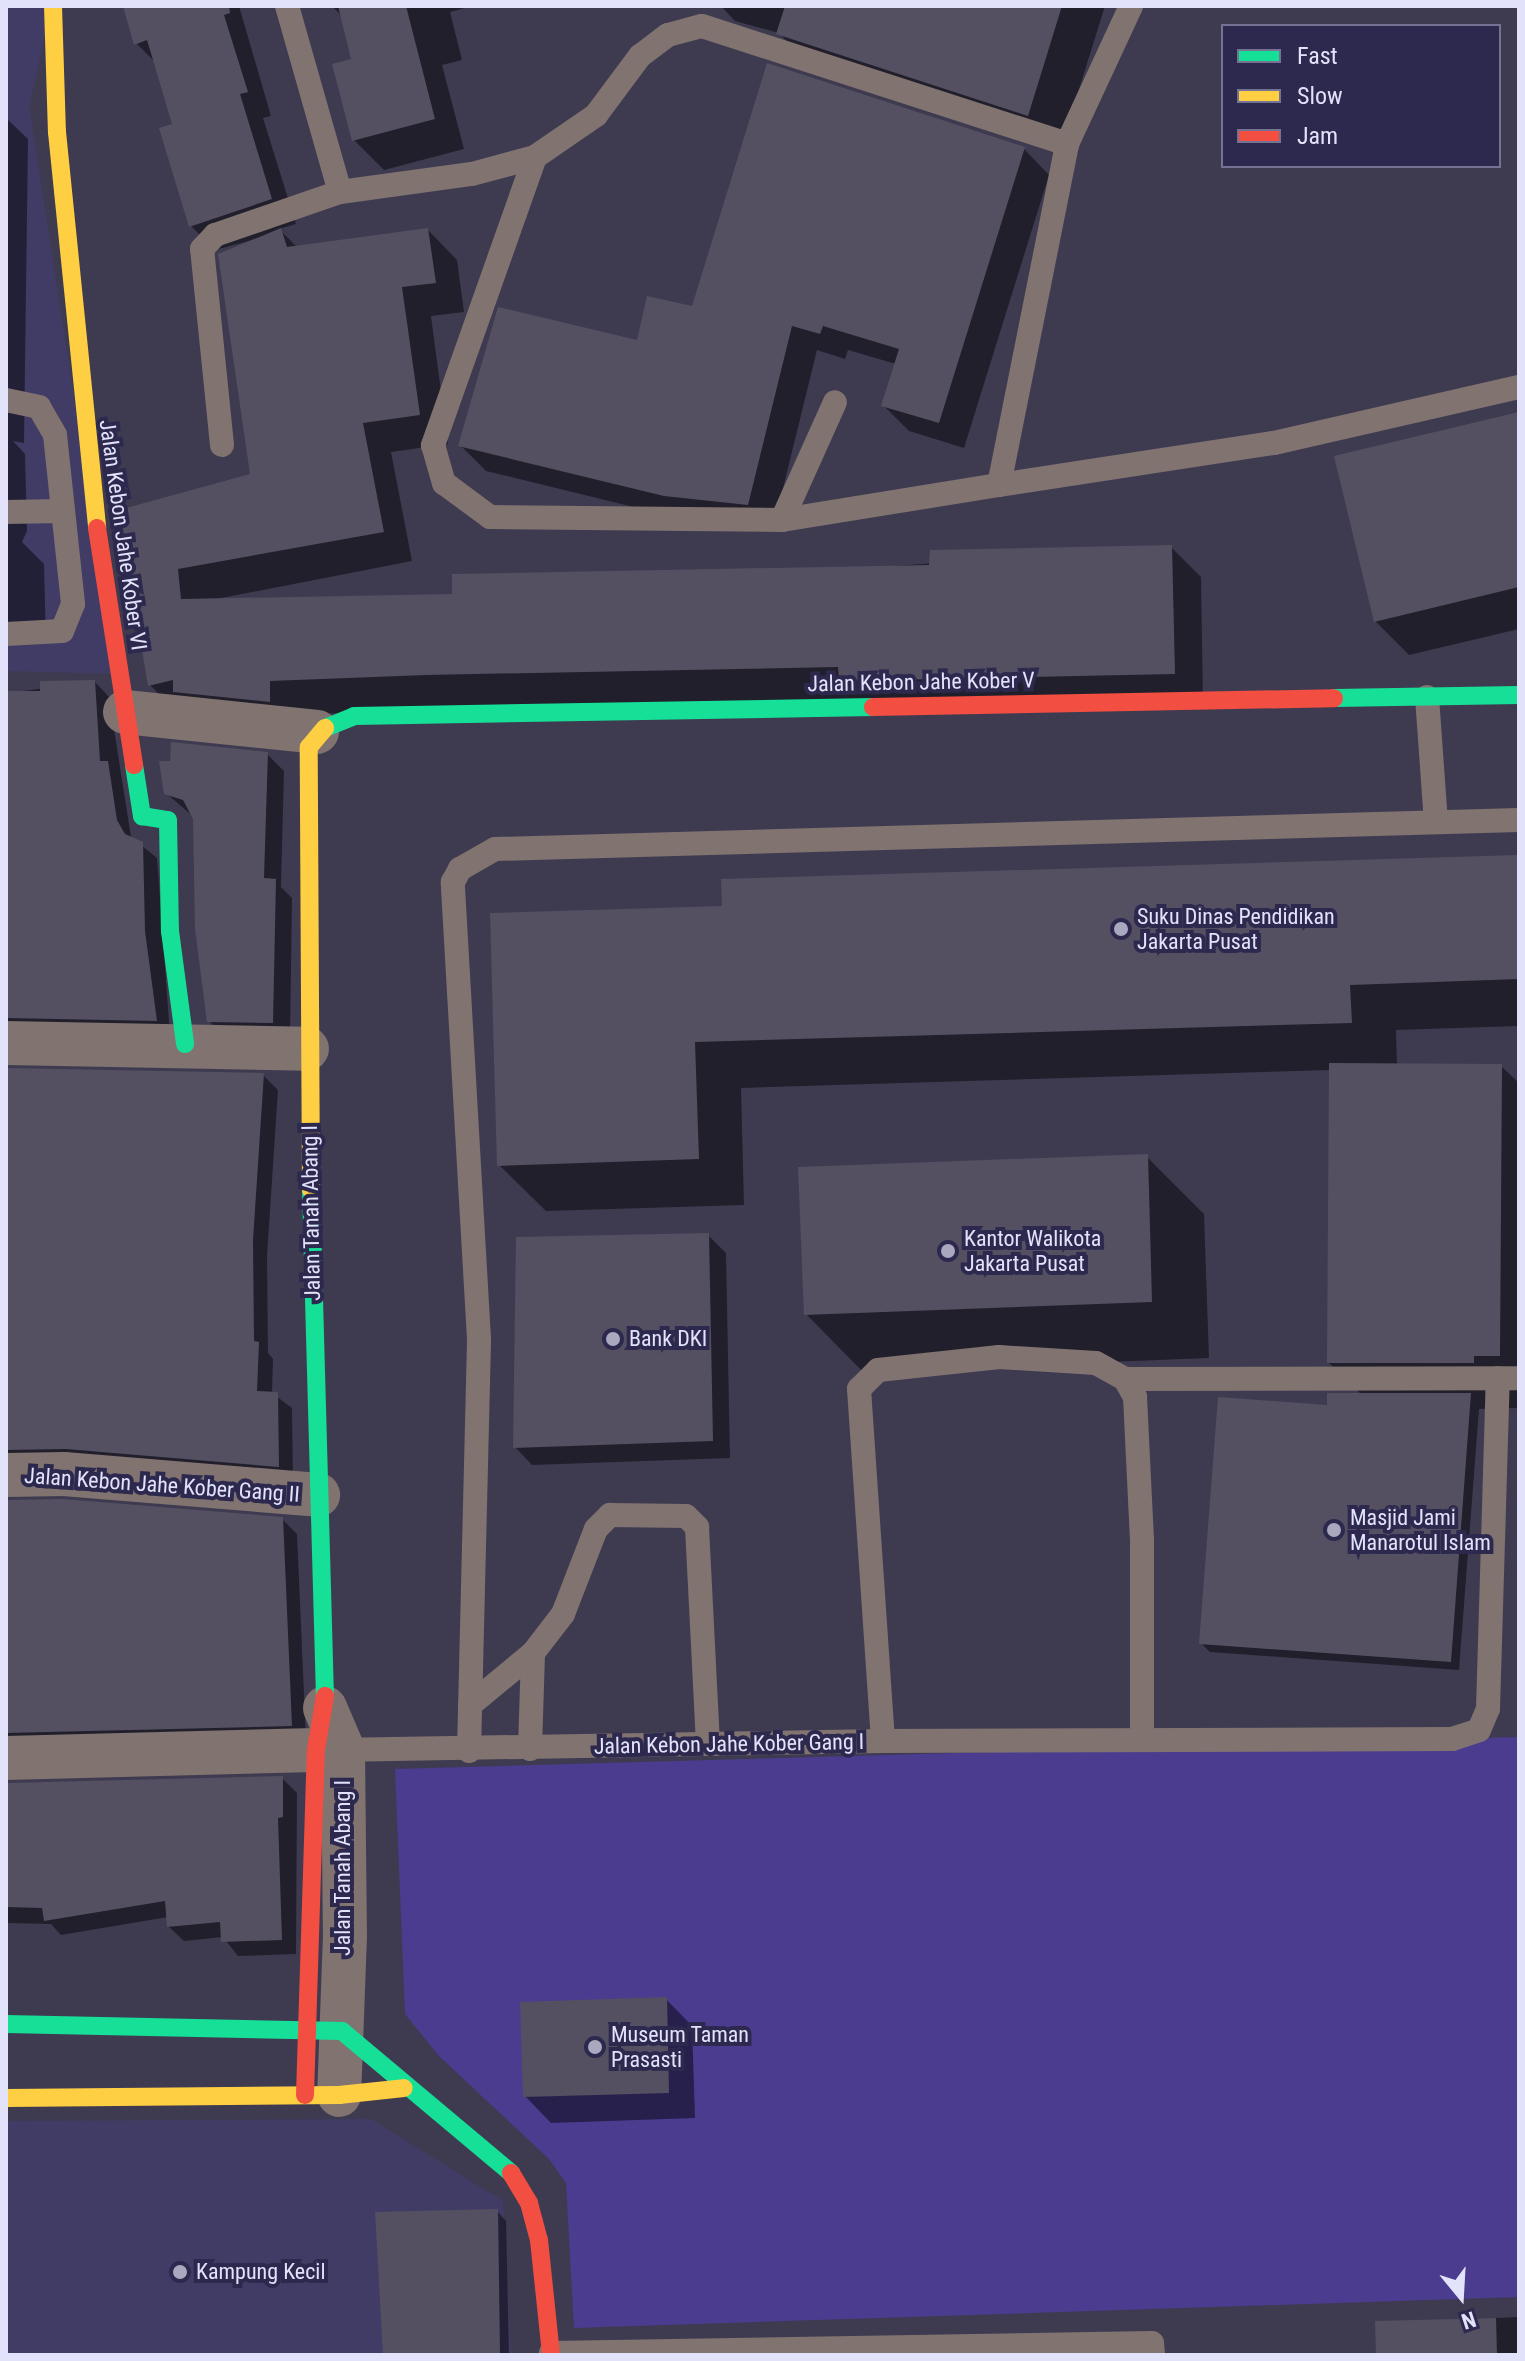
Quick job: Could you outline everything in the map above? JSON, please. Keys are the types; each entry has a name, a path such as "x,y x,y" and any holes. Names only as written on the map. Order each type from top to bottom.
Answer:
{"street":[{"name":"Jalan Kebon Jahe Kober VI","path":"53,6 69,288 87,465 143,819 168,820 170,931 185,1044"},
{"name":"Jalan Kebon Jahe Kober V","path":"321,728 354,716 1519,695"},
{"path":"125,712 321,728"},
{"name":"Jalan Tanah Abang I","path":"321,728 309,747 307,1049 318,1495 329,1750 322,2095"},
{"path":"6,1043 185,1044 307,1049"},
{"name":"Jalan Kebon Jahe Kober Gang II","path":"6,1475 64,1474 318,1495"},
{"name":"Jalan Kebon Jahe Kober Gang I","path":"6,1758 329,1750"},
{"path":"6,2024 325,2030 505,2163 529,2203 539,2240 551,2354"},
{"path":"6,2098 322,2095 404,2088"}],"lane":[{"path":"287,6 340,192"},
{"path":"999,485 1067,144 1131,6"},
{"path":"222,445 202,249 215,235 340,192 472,174 535,157 596,115 640,56 668,35 702,26 1067,144"},
{"path":"535,157 433,445 444,483 490,517 782,520 1274,443 1519,387"},
{"path":"6,400 39,407 55,435 73,604 62,631 6,634"},
{"path":"782,520 835,402"},
{"path":"6,512 63,511"},
{"path":"1427,697 1436,822"},
{"path":"469,1751 479,1339 453,882 460,869 495,849 1519,820"},
{"path":"883,1741 859,1389 878,1370 999,1357 1096,1363 1125,1379 1509,1378"},
{"name":"Jalan Kebon Jahe Kober Gang I","path":"329,1750 469,1751 883,1741 1452,1739 1479,1730 1488,1709 1509,1378"},
{"path":"1125,1379 1135,1397 1142,1540 1142,1740"},
{"path":"470,1705 533,1653 563,1614 596,1529 610,1515 686,1516 697,1527 708,1744"},
{"path":"530,1749 533,1653"},
{"path":"551,2354 1152,2343 1153,2355"}],"shaded area":[{"path":"6,6 52,6 29,106 117,674 6,671"},
{"name":"Museum Taman Prasasti","path":"1519,1737 1519,2297 574,2328 566,2183 549,2159 439,2056 405,2014 395,1769"},
{"path":"371,2119 503,2201 511,2355 6,2355 6,2121"}],"building":[{"path":"123,6 229,6 230,13 224,15 248,92 240,94 272,199 189,227 159,128 172,124 147,40 134,45"},
{"path":"338,6 406,6 435,119 352,141 332,64 351,59"},
{"path":"785,6 1062,6 1028,116 776,34"},
{"path":"767,63 1025,147 939,423 881,406 899,349 823,326 820,334 792,326 748,505 664,496 458,446 498,307 637,340 647,296 692,306"},
{"path":"281,228 287,247 428,228 436,283 402,287 420,415 363,423 384,532 178,569 181,599 452,594 452,574 929,565 930,550 1172,545 1175,674 839,681 838,667 426,675 270,681 270,702 173,692 173,680 148,686 119,510 250,474 218,254"},
{"path":"1519,412 1519,587 1374,622 1334,456"},
{"path":"95,680 100,761 108,761 117,820 125,834 143,842 145,931 157,1021 6,1018 6,691 40,691 40,681"},
{"path":"171,742 268,752 264,878 276,879 273,1023 207,1022 195,929 193,819 183,800 164,794 159,761 170,761"},
{"name":"Suku Dinas Pendidikan Jakarta Pusat","path":"1519,855 1519,979 1350,985 1352,1023 695,1042 699,1159 497,1166 490,913 722,906 721,879"},
{"path":"1329,1063 1502,1064 1500,1356 1474,1356 1474,1363 1327,1363"},
{"path":"6,1068 264,1073 253,1240 254,1341 259,1342 257,1391 278,1392 279,1467 66,1449 6,1450"},
{"path":"1148,1154 1152,1302 804,1315 798,1167"},
{"name":"Bank DKI","path":"709,1233 713,1441 513,1448 516,1237"},
{"name":"Masjid Jami Manarotul Islam","path":"1327,1393 1471,1393 1451,1662 1199,1644 1218,1397 1327,1405"},
{"path":"63,1499 283,1517 292,1726 6,1733 6,1500"},
{"path":"283,1776 283,1817 278,1818 282,1940 221,1942 220,1922 167,1927 165,1901 44,1921 42,1908 6,1907 6,1783"},
{"name":"Museum Taman Prasasti","path":"667,1997 669,2093 523,2097 520,2002"},
{"path":"498,2209 500,2355 383,2355 375,2212"},
{"path":"1496,2318 1497,2355 1376,2355 1375,2321"}],"traffic: fast":[{"path":"1334,698 1519,695"},
{"path":"325,728 354,716 873,707"},
{"path":"134,765 142,816 168,820 170,931 185,1044"},
{"path":"311,1190 325,1696"},
{"path":"6,2024 342,2031 511,2173"}],"traffic: slow":[{"path":"53,6 57,132 97,528"},
{"path":"311,1190 309,747 325,728"},
{"path":"6,2098 339,2095 404,2088"}],"traffic: jam":[{"path":"97,528 134,765"},
{"path":"873,707 1334,698"},
{"path":"305,2095 316,1750 325,1696"},
{"path":"511,2173 529,2203 539,2240 551,2355"}],"place":[{"name":"Suku Dinas Pendidikan Jakarta Pusat","path":"1121,929"},
{"name":"Kantor Walikota Jakarta Pusat","path":"948,1251"},
{"name":"Bank DKI","path":"613,1339"},
{"name":"Masjid Jami Manarotul Islam","path":"1334,1530"},
{"name":"Museum Taman Prasasti","path":"595,2047"},
{"name":"Kampung Kecil","path":"180,2272"}]}
